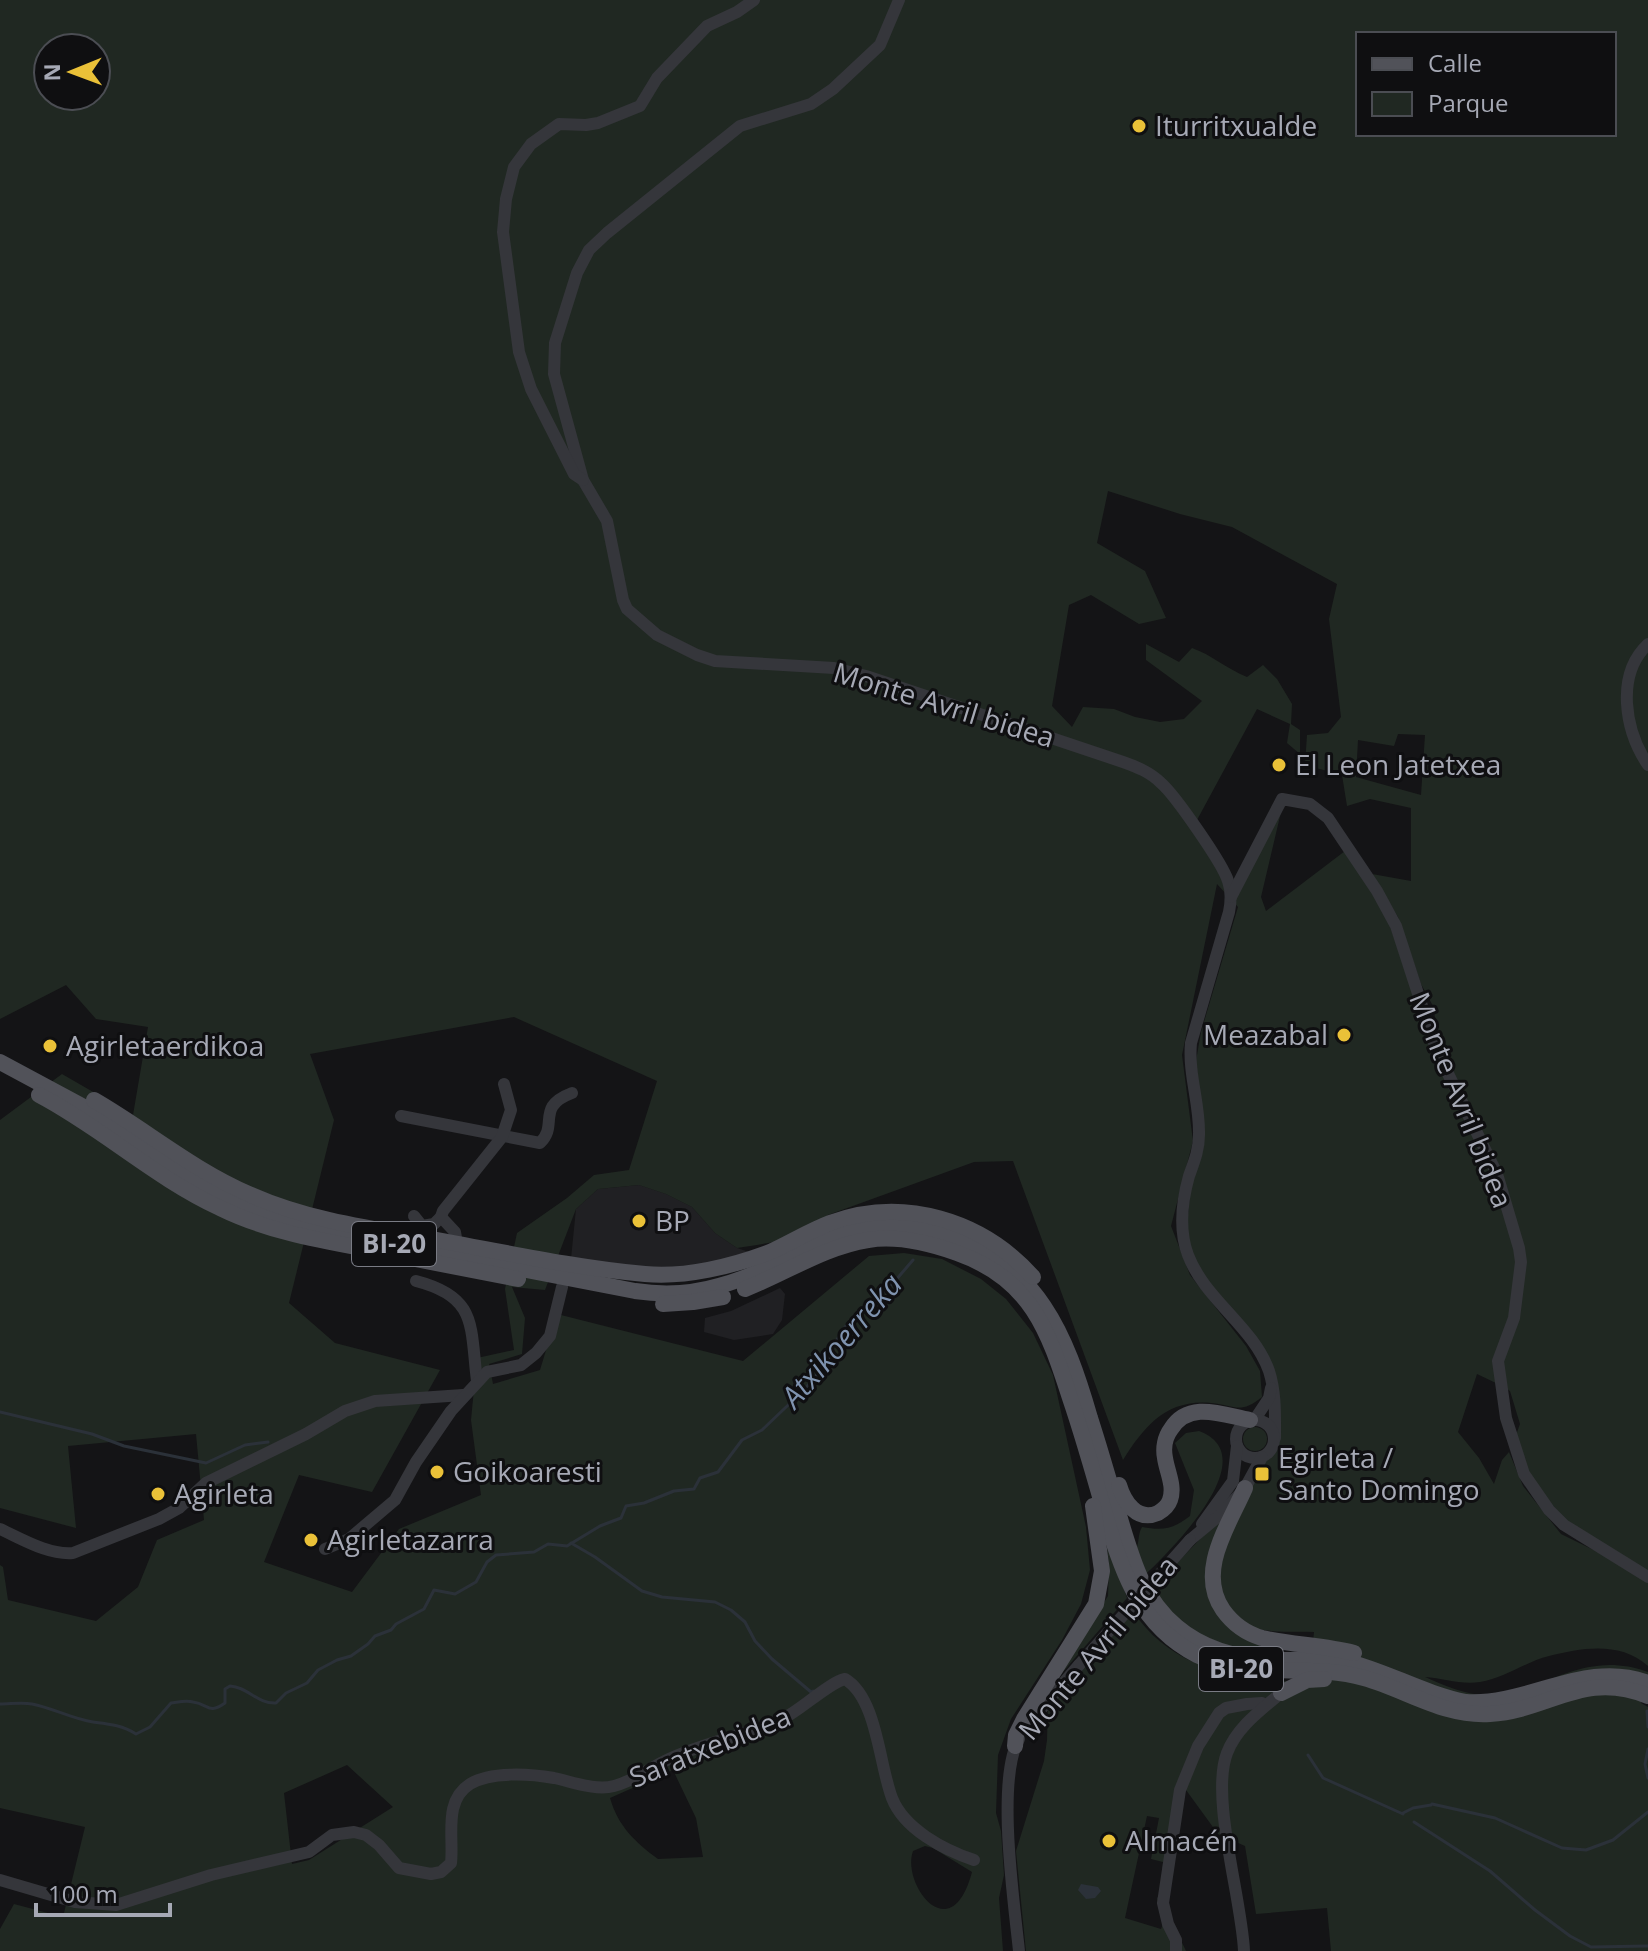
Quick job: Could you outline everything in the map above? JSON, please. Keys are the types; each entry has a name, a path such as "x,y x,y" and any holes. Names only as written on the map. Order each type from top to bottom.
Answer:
{"main road":[{"path":"0,1054 74,1089 209,1175 249,1195 338,1222 522,1256 663,1275 769,1252 829,1223 864,1213 915,1213 958,1223 986,1236 1044,1289 1070,1335 1125,1500 1135,1512 1151,1515 1164,1509 1170,1501 1172,1486 1164,1445 1175,1422 1191,1412 1201,1411 1252,1419"},
{"name":"BI-20","path":"0,1062 95,1113 196,1181 275,1217 363,1238 635,1291 666,1293 717,1287 752,1275 817,1243 856,1230 892,1227 946,1235 985,1250 1018,1275 1034,1291 1057,1325 1068,1348 1112,1541 1130,1588 1138,1603 1164,1633 1197,1655 1217,1663 1254,1670 1324,1671 1389,1681 1453,1700 1482,1703 1511,1699 1599,1675 1648,1683"},
{"name":"BI-20","path":"0,1075 95,1127 176,1184 219,1208 251,1221 314,1240 649,1303 693,1302 739,1292 821,1254 870,1239 930,1244 972,1258 1015,1288 1034,1310 1052,1343 1082,1411"},
{"path":"1082,1411 1100,1430"},
{"path":"1015,1746 1016,1735 1024,1719 1096,1604 1100,1590 1101,1550 1082,1411"},
{"path":"1245,1488 1213,1566 1214,1590 1225,1614 1245,1631 1259,1637 1354,1653 1387,1667 1389,1681 1341,1678 1307,1680 1281,1693"},
{"name":"BI-20","path":"1389,1681 1439,1707 1475,1714 1509,1712 1567,1693 1598,1687 1623,1688 1648,1696"}],"street":[{"path":"583,480 574,474 531,389 519,352 503,232 506,199 514,167 531,144 559,124 598,123 640,106 657,78 707,26 754,0"},
{"name":"Monte Avril bidea","path":"899,0 880,45 833,89 811,104 740,126 607,233 589,250 577,273 555,343 554,374 583,480 607,521 623,600 634,617 657,635 715,661 834,668 866,676 1145,771 1163,783 1219,862 1228,880 1231,897"},
{"path":"1648,644 1632,666 1627,689 1633,736 1648,765"},
{"name":"Monte Avril bidea","path":"1231,897 1282,799 1310,804 1328,818 1377,891 1396,926 1436,1049 1497,1174 1519,1248 1521,1262 1514,1318 1498,1361 1506,1418 1524,1474 1549,1510 1564,1525 1648,1577"},
{"path":"1231,897 1191,1043 1189,1060 1199,1135 1182,1227 1195,1271 1257,1348 1271,1381 1275,1402 1273,1447 1262,1457 1247,1456 1237,1446 1238,1430 1252,1419 1269,1398 1271,1381"},
{"path":"415,1222 434,1224 502,1137 511,1110 504,1084"},
{"path":"401,1116 540,1143 545,1139 551,1107 558,1098 572,1093"},
{"path":"441,1217 455,1232 457,1244"},
{"path":"416,1281 446,1290 461,1304 469,1325 477,1381"},
{"path":"325,1549 349,1539 395,1500 416,1462 463,1395 477,1381 487,1372 521,1365 536,1353 550,1336 562,1287"},
{"path":"0,1529 50,1551 73,1553 159,1519 179,1508 206,1483 306,1434 345,1411 375,1401 463,1395"},
{"path":"1252,1419 1268,1424 1275,1438"},
{"name":"Monte Avril bidea","path":"1019,1951 1008,1795 1008,1777 1015,1746 1028,1725 1190,1540 1233,1481 1237,1446"},
{"name":"Monte Avril bidea","path":"1190,1540 1220,1515 1245,1488 1262,1457"},
{"name":"Saratxebidea","path":"0,1880 75,1902 116,1905 211,1875 309,1852 332,1835 354,1832 366,1835 379,1845 399,1868 431,1874 441,1872 451,1863 450,1826 454,1808 459,1794 470,1784 485,1778 509,1776 613,1786 670,1758 783,1718 803,1708 837,1680 845,1679 862,1694 893,1800 904,1817 955,1854 974,1860"},
{"path":"1176,1951 1176,1940 1163,1903 1180,1790 1198,1746 1226,1708 1281,1693"},
{"path":"1244,1951 1224,1806 1223,1767 1239,1732 1281,1693"},
{"path":"1237,1705 1256,1702 1266,1705"}],"shaded area":[{"name":"BP","path":"639,1185 692,1207 715,1233 749,1252 700,1266 658,1270 571,1259 576,1209 598,1189"},
{"name":"BP","path":"780,1288 785,1294 782,1320 773,1334 734,1340 704,1332 705,1318 731,1311"},
{"path":"1081,1884 1098,1887 1101,1891 1095,1898 1086,1899 1078,1890"}],"green space":[{"path":"0,0 1648,0 1648,1573 1571,1526 1523,1469 1515,1438 1520,1424 1510,1391 1505,1388 1501,1361 1517,1320 1525,1253 1502,1178 1441,1051 1433,1006 1421,984 1398,917 1372,874 1411,881 1411,808 1370,799 1347,806 1342,775 1305,765 1307,735 1328,733 1341,717 1329,619 1337,584 1232,527 1108,491 1097,543 1145,571 1166,618 1139,624 1091,595 1069,605 1052,706 1072,727 1083,707 1114,709 1160,722 1184,719 1202,701 1146,660 1146,644 1179,662 1192,648 1247,677 1263,665 1277,679 1292,704 1291,724 1300,730 1300,754 1287,743 1290,724 1257,709 1197,820 1232,875 1237,894 1281,812 1261,897 1266,911 1345,851 1375,896 1389,923 1431,1047 1493,1173 1515,1247 1516,1291 1498,1357 1498,1384 1477,1374 1458,1432 1479,1458 1494,1484 1502,1460 1509,1452 1523,1486 1561,1534 1620,1563 1648,1582 1648,1666 1625,1653 1587,1649 1540,1659 1480,1682 1425,1677 1465,1692 1491,1695 1512,1692 1567,1673 1605,1665 1648,1672 1648,1691 1641,1703 1648,1707 1648,1951 1331,1951 1327,1908 1256,1914 1245,1846 1218,1834 1186,1790 1174,1846 1168,1903 1186,1951 1026,1951 1016,1851 1044,1761 1048,1704 1133,1611 1149,1631 1188,1660 1235,1675 1309,1681 1314,1632 1270,1631 1245,1625 1227,1611 1218,1592 1217,1571 1222,1549 1263,1462 1275,1450 1279,1393 1265,1353 1202,1276 1189,1248 1187,1225 1191,1184 1204,1137 1196,1061 1201,1032 1238,907 1217,884 1182,1055 1193,1141 1171,1226 1190,1275 1246,1346 1260,1371 1262,1397 1254,1403 1237,1408 1195,1403 1169,1411 1148,1426 1123,1460 1013,1161 974,1162 828,1215 798,1235 737,1248 715,1233 692,1207 666,1194 639,1185 598,1189 576,1209 545,1290 512,1287 525,1318 522,1354 489,1364 493,1384 540,1370 557,1314 743,1361 869,1256 904,1253 942,1259 981,1279 1006,1299 1033,1333 1053,1375 1086,1527 1090,1570 1081,1604 1062,1640 1011,1719 998,1755 996,1813 1001,1831 1004,1875 999,1898 1003,1951 0,1951 0,1929 14,1904 63,1917 85,1827 0,1808 0,1565 3,1567 8,1600 96,1621 138,1587 157,1540 204,1520 196,1434 68,1446 76,1528 0,1508 0,1120 62,1074 133,1115 148,1027 96,1019 66,985 0,1019","holes":["1398,734 1425,735 1421,795 1356,777 1358,740 1394,746","514,1017 657,1081 629,1170 594,1175 517,1233 505,1289 514,1350 477,1358 471,1420 481,1495 399,1529 352,1592 264,1562 299,1475 372,1492 440,1370 335,1343 289,1303 334,1120 310,1054","347,1765 393,1807 309,1860 292,1864 284,1793","673,1770 696,1818 703,1857 658,1859 628,1833 610,1798","1147,1816 1159,1818 1151,1859 1163,1862 1160,1895 1157,1898 1163,1924 1161,1929 1125,1918","925,1846 972,1872 963,1895 952,1907 941,1909 930,1904 914,1879 911,1865 913,1851"]},
{"path":"1255,1427 1266,1434 1267,1439 1260,1450 1255,1451 1244,1444 1243,1439 1250,1428"},
{"path":"1199,1431 1217,1443 1223,1460 1218,1481 1192,1525 1145,1575 1135,1551 1142,1527 1168,1528 1190,1516 1194,1490 1175,1443 1186,1433"},
{"path":"1229,1514 1209,1592 1267,1646 1263,1651 1230,1647 1184,1628 1151,1590"},
{"path":"1105,1534 1127,1598 1055,1681 1108,1596 1109,1563"}],"waterway":[{"name":"Atxikoerreka","path":"0,1704 32,1704 85,1721 110,1724 136,1734 150,1727 171,1703 188,1701 212,1708 225,1703 225,1689 230,1686 263,1701 276,1703 286,1693 307,1683 318,1670 351,1656 375,1636 391,1630 424,1609 434,1590 455,1594 476,1582 487,1562 496,1555 534,1552 548,1544 567,1546 600,1526 621,1518 626,1506 644,1503 674,1491 694,1489 700,1478 718,1472 742,1440 762,1430 805,1389 827,1362 845,1327 913,1260"},
{"path":"0,1412 92,1434 124,1446 206,1463 245,1445 268,1442"},
{"path":"571,1543 642,1591 662,1597 715,1602 731,1610 745,1622 755,1641 772,1659 813,1691"},
{"path":"1647,1711 1648,1727"},
{"path":"1648,1749 1645,1764 1648,1778"},
{"path":"1308,1755 1323,1778 1403,1814"},
{"path":"1432,1804 1495,1818 1562,1848 1586,1850 1613,1840 1648,1812"},
{"path":"1403,1813 1431,1805"},
{"path":"1414,1822 1490,1871 1570,1936 1591,1947 1648,1946"}],"place":[{"name":"Iturritxualde","path":"1139,126"},
{"name":"El Leon Jatetxea","path":"1279,765"},
{"name":"Meazabal","path":"1344,1035"},
{"name":"Agirletaerdikoa","path":"50,1046"},
{"name":"BP","path":"639,1221"},
{"name":"Goikoaresti","path":"437,1472"},
{"name":"Egirleta / Santo Domingo","path":"1262,1474"},
{"name":"Agirleta","path":"158,1494"},
{"name":"Agirletazarra","path":"311,1540"},
{"name":"Almacén","path":"1109,1841"}]}
